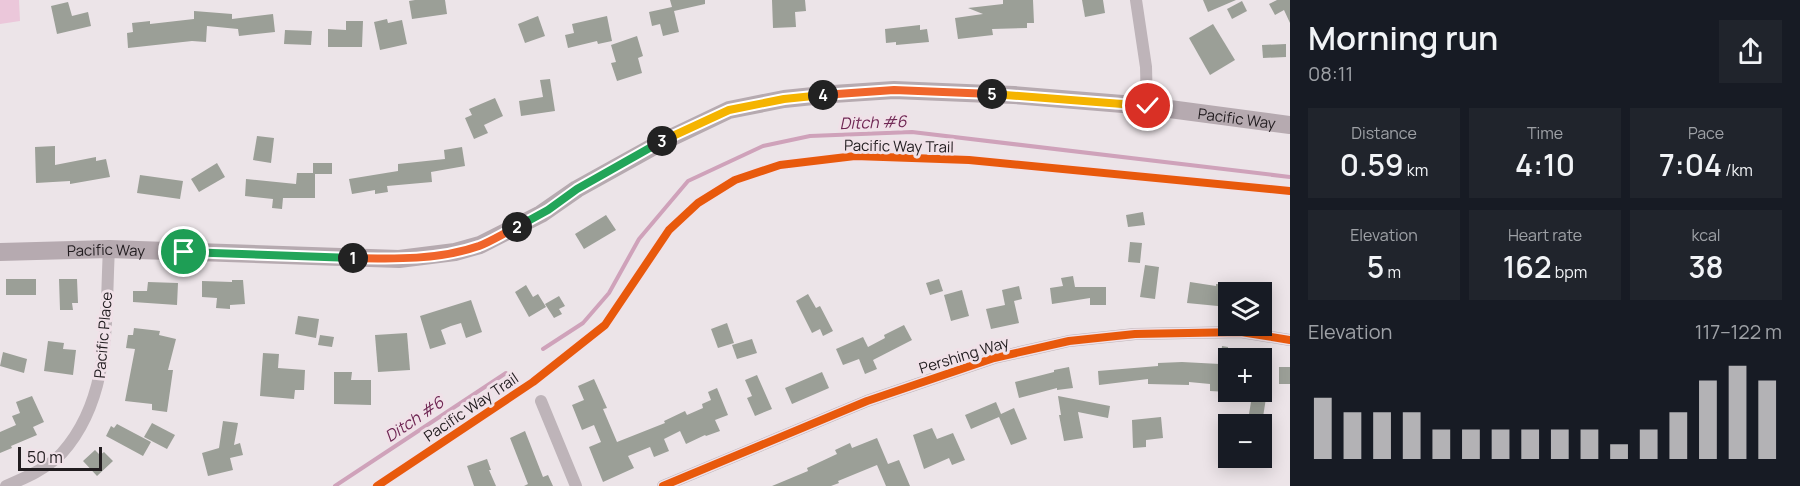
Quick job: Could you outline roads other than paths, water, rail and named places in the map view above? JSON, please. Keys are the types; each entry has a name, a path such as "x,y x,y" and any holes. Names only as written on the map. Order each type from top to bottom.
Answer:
{"main road":[{"name":"Pacific Way","path":"0,252 109,249 399,259 455,252 480,245 541,214 577,189 660,142 729,110 784,99 894,90 1014,95 1148,106 1290,125"}],"street":[{"path":"1136,0 1146,67 1148,106"},
{"name":"Pacific Place","path":"6,486 46,466 61,454 80,429 89,410 99,383 103,360 109,249"},
{"name":"Pershing Way","path":"663,486 867,401 994,358 1069,341 1135,334 1241,332 1290,340"},
{"path":"541,401 576,486"}],"waterway":[{"name":"Ditch #6","path":"543,349 583,323 609,293 639,239 688,181 763,146 810,136 912,132 1290,177"},
{"name":"Ditch #6","path":"335,486 506,373"}]}
